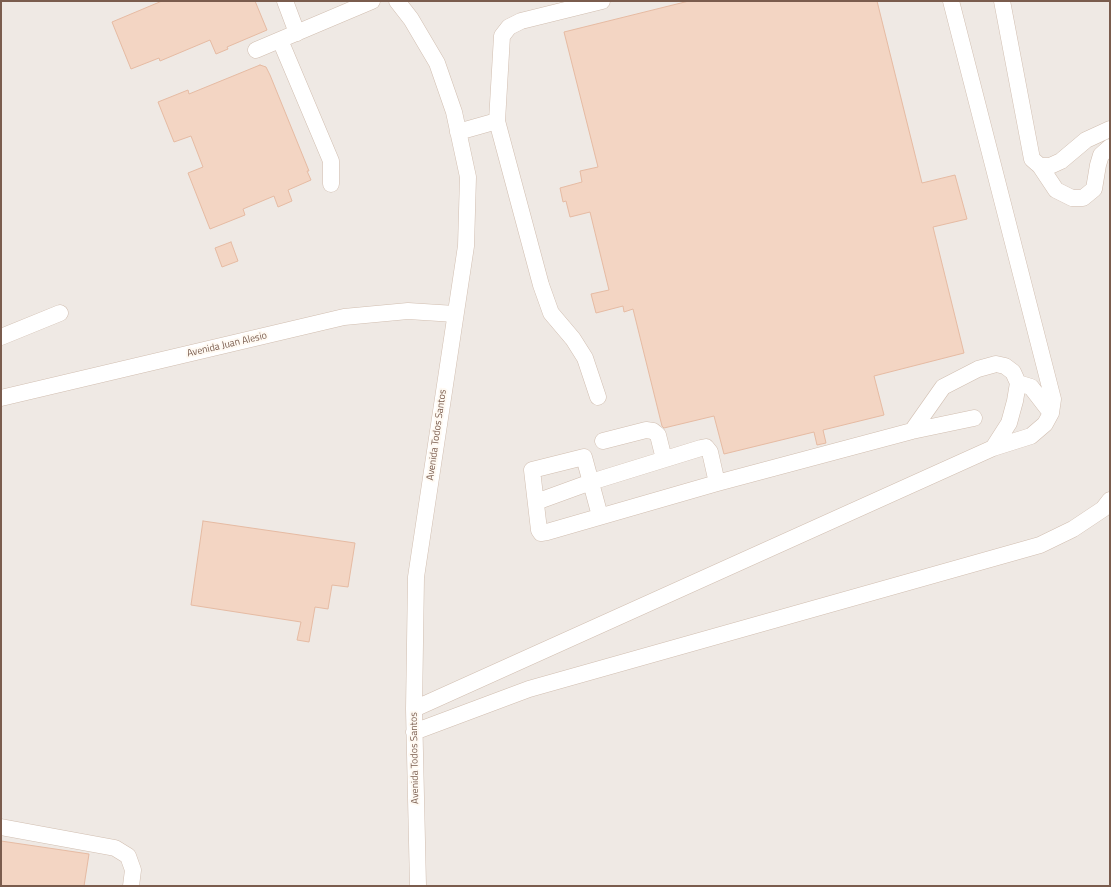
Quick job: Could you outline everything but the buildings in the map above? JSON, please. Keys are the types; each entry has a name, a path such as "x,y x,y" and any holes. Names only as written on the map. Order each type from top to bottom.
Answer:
{"street":[{"path":"285,1 297,33"},
{"path":"256,50 372,1"},
{"name":"Avenida Todos Santos","path":"397,1 412,19 436,63 454,112 468,177 466,246 416,577 414,732 418,886"},
{"path":"598,396 586,358 573,339 551,313 541,285 497,120 502,36 509,27 521,21 602,1"},
{"path":"414,710 993,448 1031,436 1044,424 1051,413 1053,399 951,1"},
{"path":"1002,1 1032,159 1040,166 1056,190 1072,198 1083,198 1094,189 1101,155 1110,146"},
{"path":"280,40 331,161 331,184"},
{"path":"458,132 497,120"},
{"path":"1040,166 1050,166 1061,161 1086,140 1110,129"},
{"name":"Avenida Juan Alesio","path":"1,398 344,317 408,311 455,314"},
{"path":"1,337 60,313"},
{"path":"912,431 942,387 978,369 996,364 1005,366 1013,372 1018,383 1009,423 993,448"},
{"path":"1018,383 1031,387 1051,413"},
{"path":"600,516 584,456 535,468 532,472 539,530 541,533 717,483 912,431 974,418"},
{"path":"603,441 646,430 653,431 658,435 664,459"},
{"path":"536,502 591,482 706,447 710,452 717,483"},
{"path":"414,732 529,689 1040,545 1073,529 1103,509 1110,500"},
{"path":"1,827 115,848 128,856 133,870 132,886"}],"shaded area":[{"path":"1,1 1110,1 1110,886 1,886"}]}
